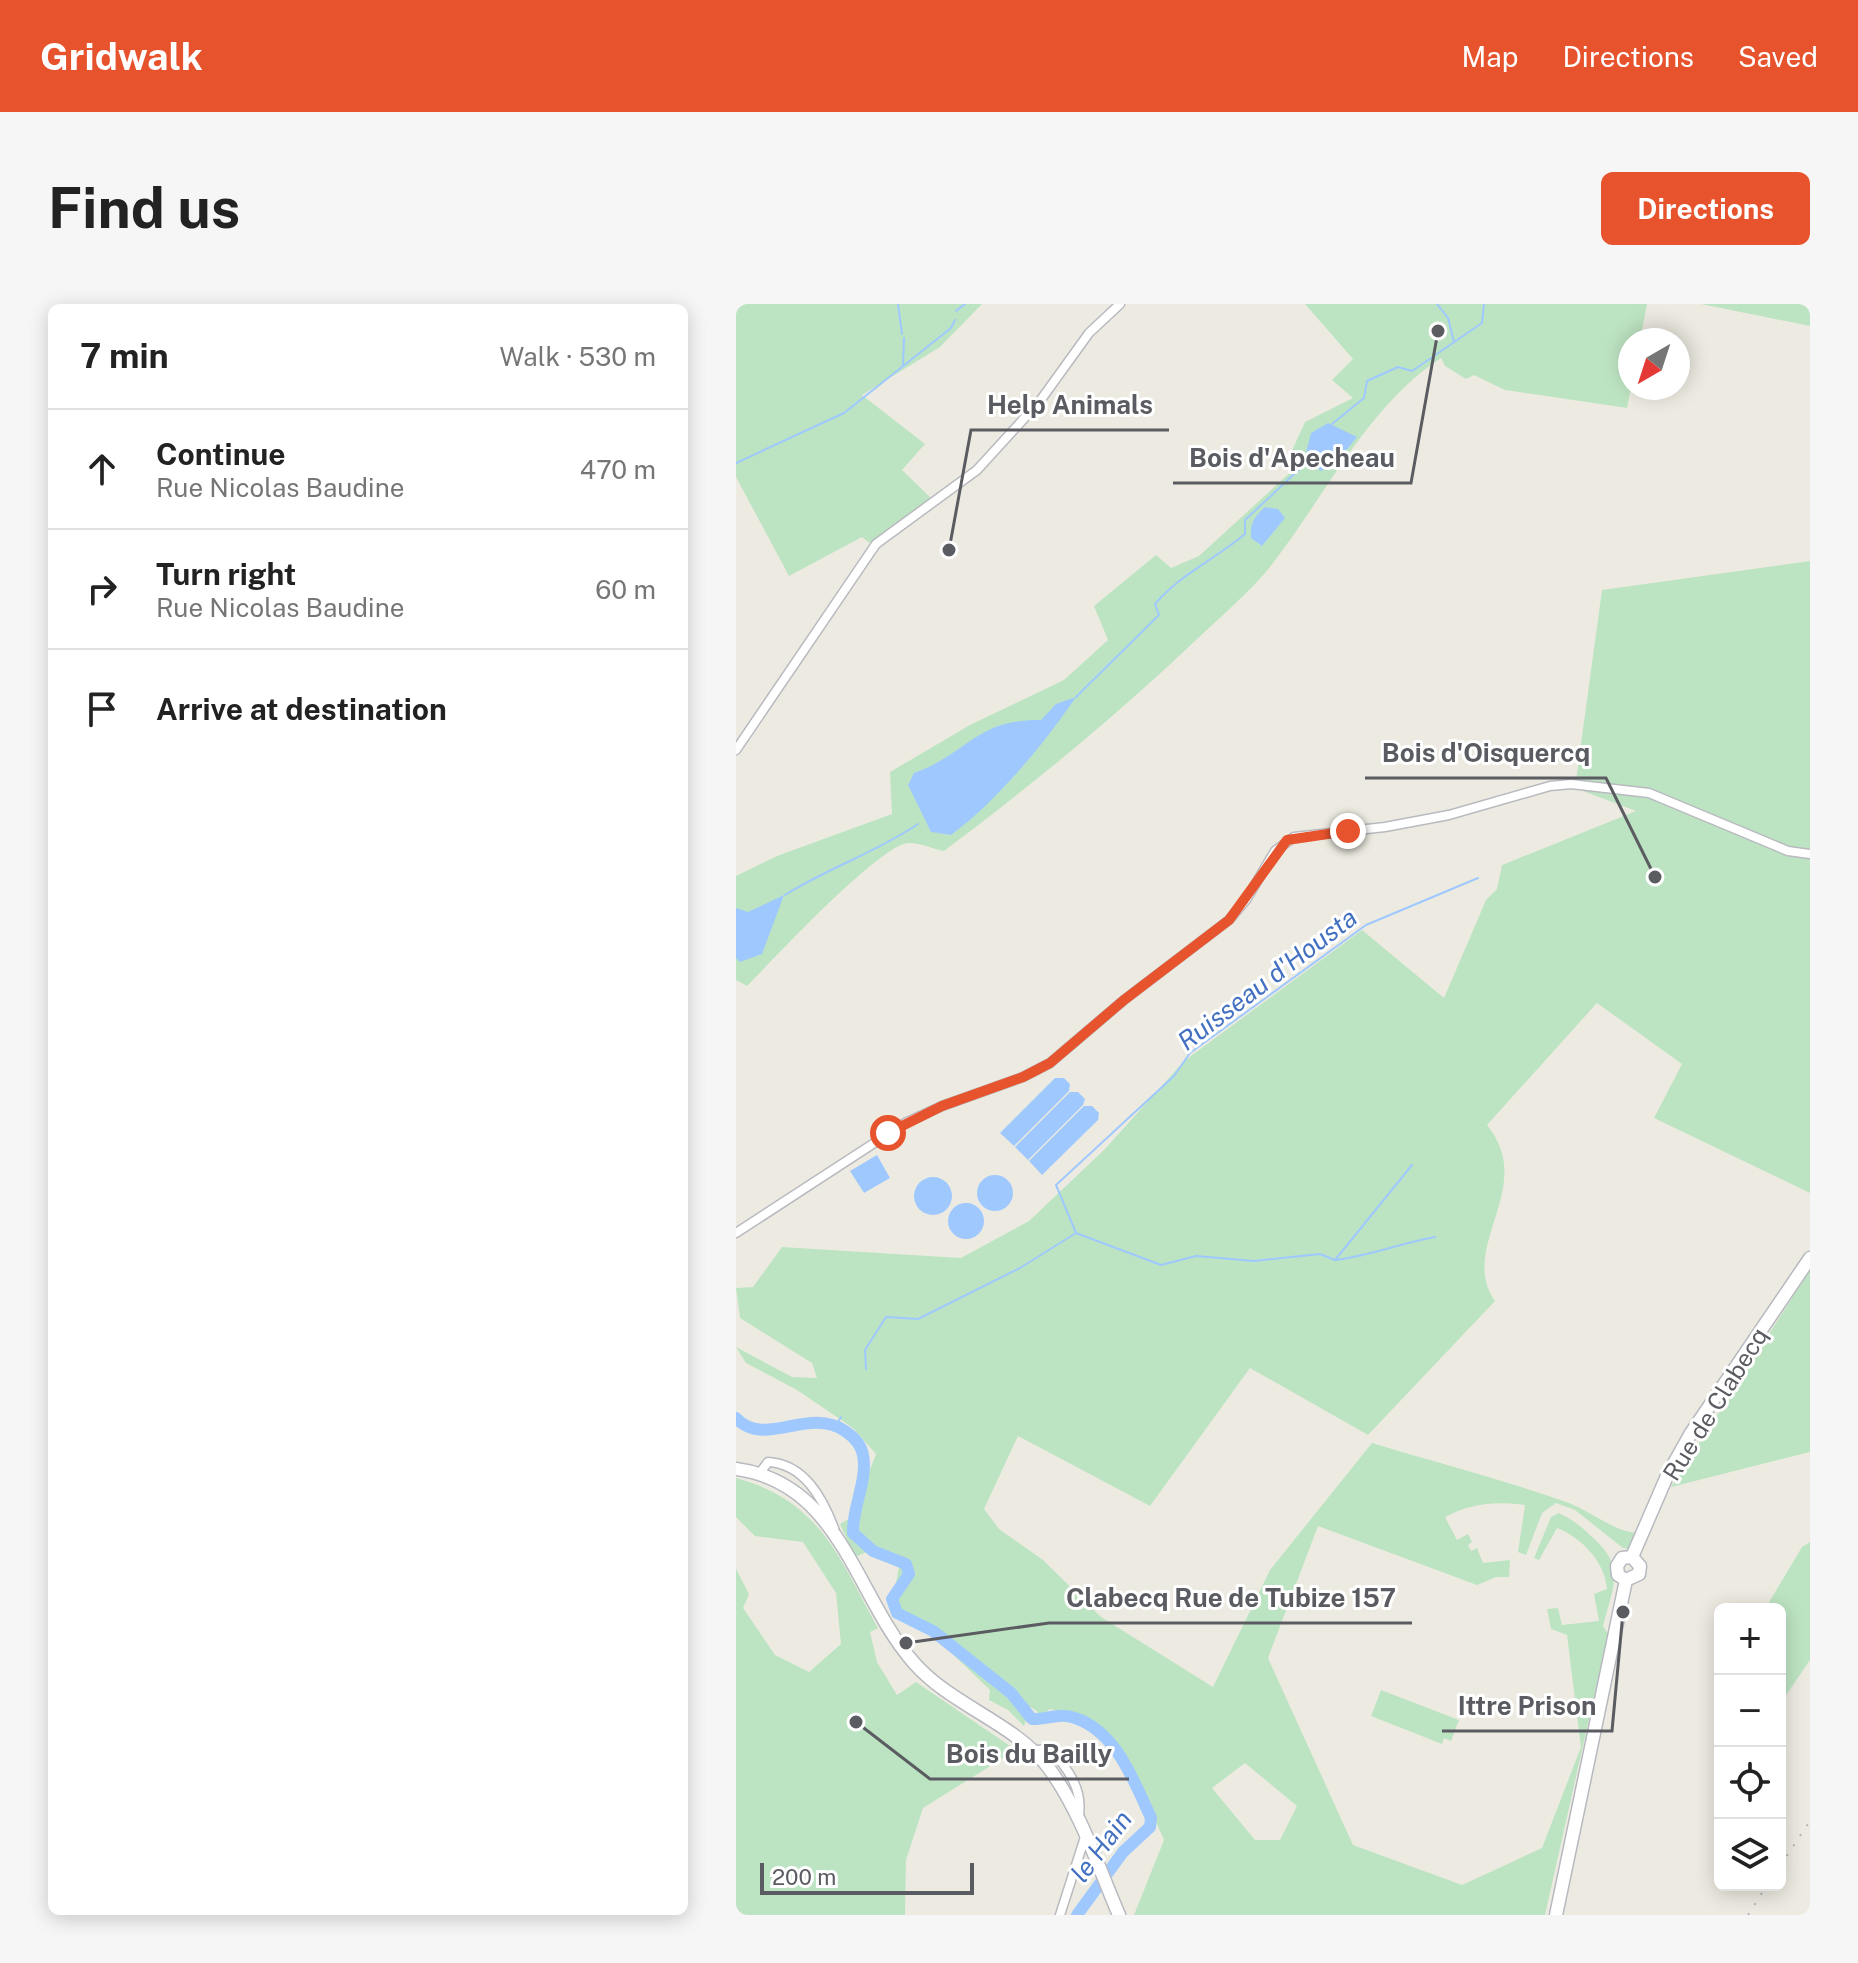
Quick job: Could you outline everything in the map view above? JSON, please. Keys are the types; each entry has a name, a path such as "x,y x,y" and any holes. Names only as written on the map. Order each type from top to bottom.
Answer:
{"street":[{"path":"736,750 876,544 985,462 1040,401 1089,333 1120,304"},
{"path":"736,1233 905,1123 942,1106 1023,1077 1050,1063 1124,1000 1229,920 1287,840 1449,815 1558,785 1622,788 1649,793 1788,851 1810,854"},
{"name":"Rue de Clabecq","path":"1556,1915 1626,1580 1639,1574 1638,1562 1632,1557 1656,1499 1691,1433 1810,1258"},
{"path":"736,1469 759,1474 796,1493 835,1533 914,1663 940,1687 1033,1751 1055,1778 1078,1821 1119,1915"},
{"path":"1060,1915 1085,1837"}],"green space":[{"path":"736,304 982,304 940,347 862,395 925,444 902,470 932,499 871,544 862,537 789,576 736,477"},
{"path":"1305,304 1647,304 1642,328 1618,328 1618,400 1629,400 1627,408 1505,390 1474,375 1466,379 1445,366 1441,358 1389,403 1265,573 1134,697 1041,776 944,851 912,843 894,849 851,883 747,986 736,980 736,876 777,856 892,814 890,772 970,725 1064,680 1108,640 1094,606 1156,555 1171,568 1199,556 1306,458 1290,455 1305,422 1353,398 1332,380 1353,359"},
{"path":"1701,304 1810,304 1810,326"},
{"path":"1810,561 1810,1193 1654,1118 1682,1064 1597,1003 1487,1125 1500,1148 1504,1171 1502,1194 1485,1259 1486,1280 1495,1301 1368,1435 1250,1368 1150,1506 1018,1436 984,1509 999,1529 1043,1560 1101,1617 1213,1687 1270,1570 1372,1443 1569,1503 1619,1529 1637,1533 1628,1549 1623,1548 1575,1510 1556,1503 1542,1513 1526,1555 1518,1552 1525,1505 1494,1503 1474,1506 1445,1517 1457,1540 1468,1534 1472,1542 1468,1545 1471,1551 1477,1548 1483,1563 1510,1560 1509,1577 1496,1577 1477,1585 1318,1526 1268,1658 1353,1845 1462,1885 1542,1848 1581,1747 1567,1635 1551,1629 1547,1609 1558,1608 1562,1625 1599,1621 1594,1594 1607,1589 1605,1579 1591,1552 1557,1528 1539,1560 1534,1558 1551,1517 1559,1513 1586,1531 1609,1556 1613,1566 1613,1587 1603,1626 1608,1634 1545,1915 1134,1915 1164,1840 1137,1777 1083,1717 1050,1709 1033,1721 1038,1712 1031,1707 1024,1726 1008,1710 989,1700 990,1690 936,1638 902,1621 893,1600 899,1566 867,1552 855,1557 840,1524 849,1519 850,1507 858,1500 876,1454 853,1428 797,1390 746,1363 736,1347 792,1377 817,1378 812,1363 740,1318 736,1288 753,1287 782,1247 961,1258 1029,1221 1105,1149 1184,1061 1362,930 1444,998 1486,900 1497,889 1502,865 1636,811 1575,788 1602,590","holes":["1245,1763 1297,1806 1280,1840 1255,1840 1212,1788"]},
{"path":"1810,1270 1810,1452 1671,1487"},
{"path":"736,1478 789,1501 824,1535 878,1628 870,1632 877,1662 897,1695 916,1682 1016,1750 923,1808 906,1860 905,1915 736,1915 736,1569 749,1594 743,1608 775,1655 809,1672 841,1644 836,1593 803,1542 755,1536 736,1517"},
{"path":"1810,1542 1810,1660 1786,1695 1786,1603 1769,1603 1802,1547"},
{"path":"1381,1690 1459,1720 1451,1741 1444,1738 1442,1744 1371,1716"}],"water":[{"path":"1328,423 1357,437 1335,464 1321,471 1305,457 1311,433"},
{"path":"1265,507 1278,509 1285,518 1262,546 1251,538 1251,528"},
{"path":"1076,697 1035,752 985,806 951,835 931,832 908,785 914,773 933,765 987,731 1019,721 1041,720 1056,704"},
{"path":"784,895 762,954 740,962 736,958 736,908 748,912"},
{"path":"1055,1078 1064,1078 1070,1084 1069,1091 1014,1146 1000,1133"},
{"path":"1070,1092 1078,1092 1085,1099 1083,1105 1028,1160 1015,1147"},
{"path":"1084,1106 1092,1106 1099,1113 1098,1120 1042,1175 1029,1161"},
{"path":"877,1155 890,1178 864,1193 850,1171"},
{"path":"995,1175 1008,1180 1013,1193 1008,1206 995,1211 982,1206 977,1193 982,1180"},
{"path":"933,1177 946,1183 952,1196 946,1209 933,1215 920,1209 914,1196 920,1183"},
{"path":"966,1203 979,1208 984,1221 979,1234 966,1239 953,1234 948,1221 953,1208"}],"waterway":[{"path":"898,304 902,334"},
{"path":"956,311 965,304"},
{"path":"1437,304 1448,318 1454,342"},
{"path":"1332,424 1364,398 1367,381 1398,367 1412,371 1482,323 1484,304"},
{"path":"736,463 844,413 951,328 955,320"},
{"path":"903,365 904,338"},
{"path":"1076,697 1159,615 1155,604 1165,593 1245,534 1245,520 1306,463"},
{"path":"785,895 918,824"},
{"name":"Ruisseau d'Housta","path":"866,1369 865,1350 886,1317 918,1319 1020,1268 1076,1233 1056,1185 1174,1076 1190,1053 1366,925 1478,878"},
{"path":"1076,1233 1161,1265 1196,1256 1254,1261 1320,1254 1335,1260 1412,1165"},
{"path":"1335,1260 1435,1237"},
{"name":"Ruisseau d'Housta","path":"836,1425 841,1417"},
{"name":"le Hain","path":"736,1418 760,1430 816,1423 831,1425 857,1441 864,1465 853,1533 873,1551 906,1564 909,1574 892,1599 897,1613 933,1631 1011,1693 1032,1719 1075,1718 1090,1725 1113,1746 1131,1774 1151,1818 1150,1827 1123,1852 1077,1915"}],"railway":[{"path":"1786,1857 1810,1821"},
{"path":"1748,1915 1763,1891"}],"place":[{"name":"Bois d'Apecheau","path":"1438,331"},
{"name":"Help Animals","path":"949,550"},
{"name":"Bois d'Oisquercq","path":"1655,877"},
{"name":"Ittre Prison","path":"1623,1612"},
{"name":"Clabecq Rue de Tubize 157","path":"906,1643"},
{"name":"Bois du Bailly","path":"856,1722"}],"route":[{"path":"888,1133 942,1106 1023,1077 1050,1063 1124,1000 1229,920 1246,900 1280,845 1307,834 1348,831"}]}
